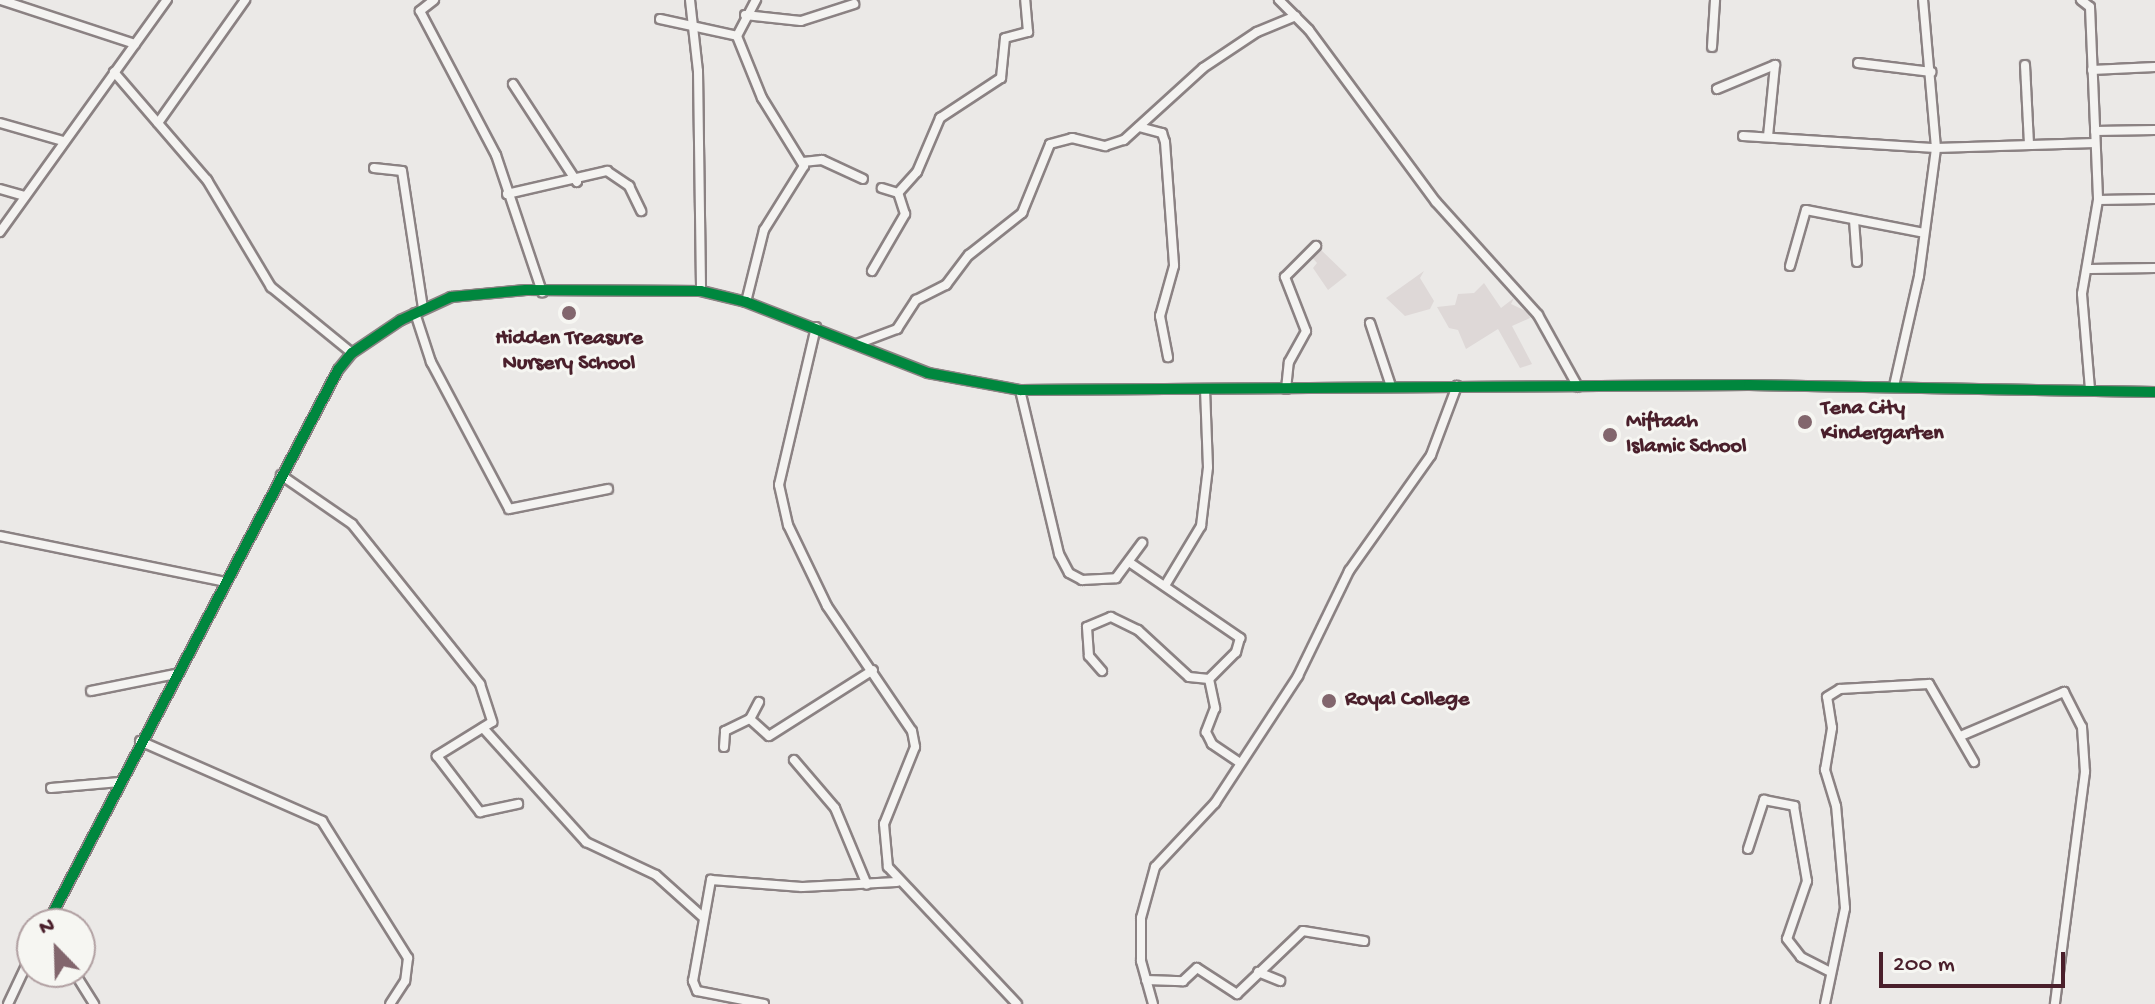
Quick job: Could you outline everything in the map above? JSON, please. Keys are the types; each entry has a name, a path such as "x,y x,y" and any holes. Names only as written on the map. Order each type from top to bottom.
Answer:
{"street":[{"path":"1,0 135,44"},
{"path":"0,232 167,0"},
{"path":"158,123 245,0"},
{"path":"434,0 421,7 423,17 483,127 542,292"},
{"path":"690,0 701,291"},
{"path":"756,0 745,15 737,36 762,98 803,162"},
{"path":"898,193 917,172 940,118 1001,78 1005,38 1028,32 1025,0"},
{"path":"1279,0 1296,16 1436,202 1538,315 1578,387"},
{"path":"1712,47 1715,0"},
{"path":"1894,386 1924,233 1936,148 1923,0"},
{"path":"2081,0 2090,7 2098,200 2090,269 2082,294 2090,390"},
{"path":"745,15 801,21 854,4"},
{"path":"856,344 897,329 916,300 946,285 969,255 1022,213 1050,144 1077,138 1111,145 1139,127 1203,68 1257,32 1296,16"},
{"path":"660,19 737,36"},
{"path":"1858,63 1931,72"},
{"path":"1717,89 1775,65 1768,136"},
{"path":"2025,65 2029,144"},
{"path":"2092,70 2155,67"},
{"path":"114,72 207,180 271,287 352,353"},
{"path":"513,84 577,182"},
{"path":"0,123 63,141"},
{"path":"1139,127 1162,133 1165,142 1174,266 1160,316 1168,357"},
{"path":"2095,131 2155,130"},
{"path":"1743,136 1936,148 2095,143"},
{"path":"803,162 822,160 863,179"},
{"path":"746,302 764,230 803,162"},
{"path":"374,168 402,171 419,311 431,362 509,509 608,489"},
{"path":"507,194 577,182 613,172 629,186 641,211"},
{"path":"882,188 898,193"},
{"path":"0,189 25,196"},
{"path":"872,271 905,214 898,193"},
{"path":"2098,200 2155,199"},
{"path":"1790,266 1801,211 1924,233"},
{"path":"1854,220 1857,262"},
{"path":"1286,389 1289,362 1306,331 1285,277 1316,246"},
{"path":"2090,269 2155,268"},
{"path":"55,908 222,581 352,353 419,311 473,293 701,291 746,302 816,327 928,373 1020,390 1894,386 2155,392"},
{"path":"1370,323 1391,386"},
{"path":"816,327 779,485 788,525 827,606 873,670 915,740 884,824 884,852 897,882 1017,1004"},
{"path":"1153,1004 1146,980 1144,890 1155,867 1215,803 1298,676 1361,552 1431,455 1457,386"},
{"path":"1166,584 1201,526 1208,467 1205,389"},
{"path":"1020,390 1063,565 1075,579 1110,581 1142,543"},
{"path":"281,475 345,518 480,684 493,710 483,728 437,756 480,812 518,804"},
{"path":"0,536 222,581"},
{"path":"1129,562 1166,584 1240,638 1236,652 1209,679"},
{"path":"1102,671 1089,656 1087,627 1111,617 1138,630 1189,677 1209,679"},
{"path":"750,719 769,736 873,670"},
{"path":"91,691 175,674"},
{"path":"1209,679 1215,708 1206,732 1212,744 1240,763"},
{"path":"1825,1004 1845,908 1836,806 1825,770 1832,728 1827,697 1840,689 1929,684 1963,735 1974,762"},
{"path":"1963,735 2064,692 2082,727 2085,772 2055,1004"},
{"path":"724,747 725,731 750,719 759,702"},
{"path":"483,728 567,826 611,859 656,875 704,918"},
{"path":"140,741 319,817 408,958 405,981 390,1004"},
{"path":"794,760 835,808 867,885"},
{"path":"51,788 120,782"},
{"path":"1748,849 1764,800 1794,806 1807,873 1787,939 1801,957 1830,972"},
{"path":"764,1004 697,991 711,880 867,885 897,882"},
{"path":"1146,980 1183,981 1197,968 1237,994 1303,931 1364,941"},
{"path":"1258,972 1280,981"}],"shaded area":[{"path":"1319,248 1347,275 1328,290 1313,268 1317,263 1310,255"},
{"path":"1424,271 1420,278 1434,301 1430,309 1405,316 1386,298"},
{"path":"1484,283 1501,308 1514,298 1511,304 1528,312 1530,318 1512,326 1532,364 1520,368 1498,329 1466,349 1458,330 1449,328 1437,307 1455,305 1458,294 1474,293"}],"cycle path":[{"path":"55,908 338,370 352,353 401,320 451,297 526,290 701,291 746,302 928,373 1020,390 1749,385 2155,392"}],"place":[{"name":"Hidden Treasure Nursery School","path":"569,313"},
{"name":"Tena City Kindergarten","path":"1805,422"},
{"name":"Miftaah Islamic School","path":"1610,435"},
{"name":"Royal College","path":"1329,701"}]}
